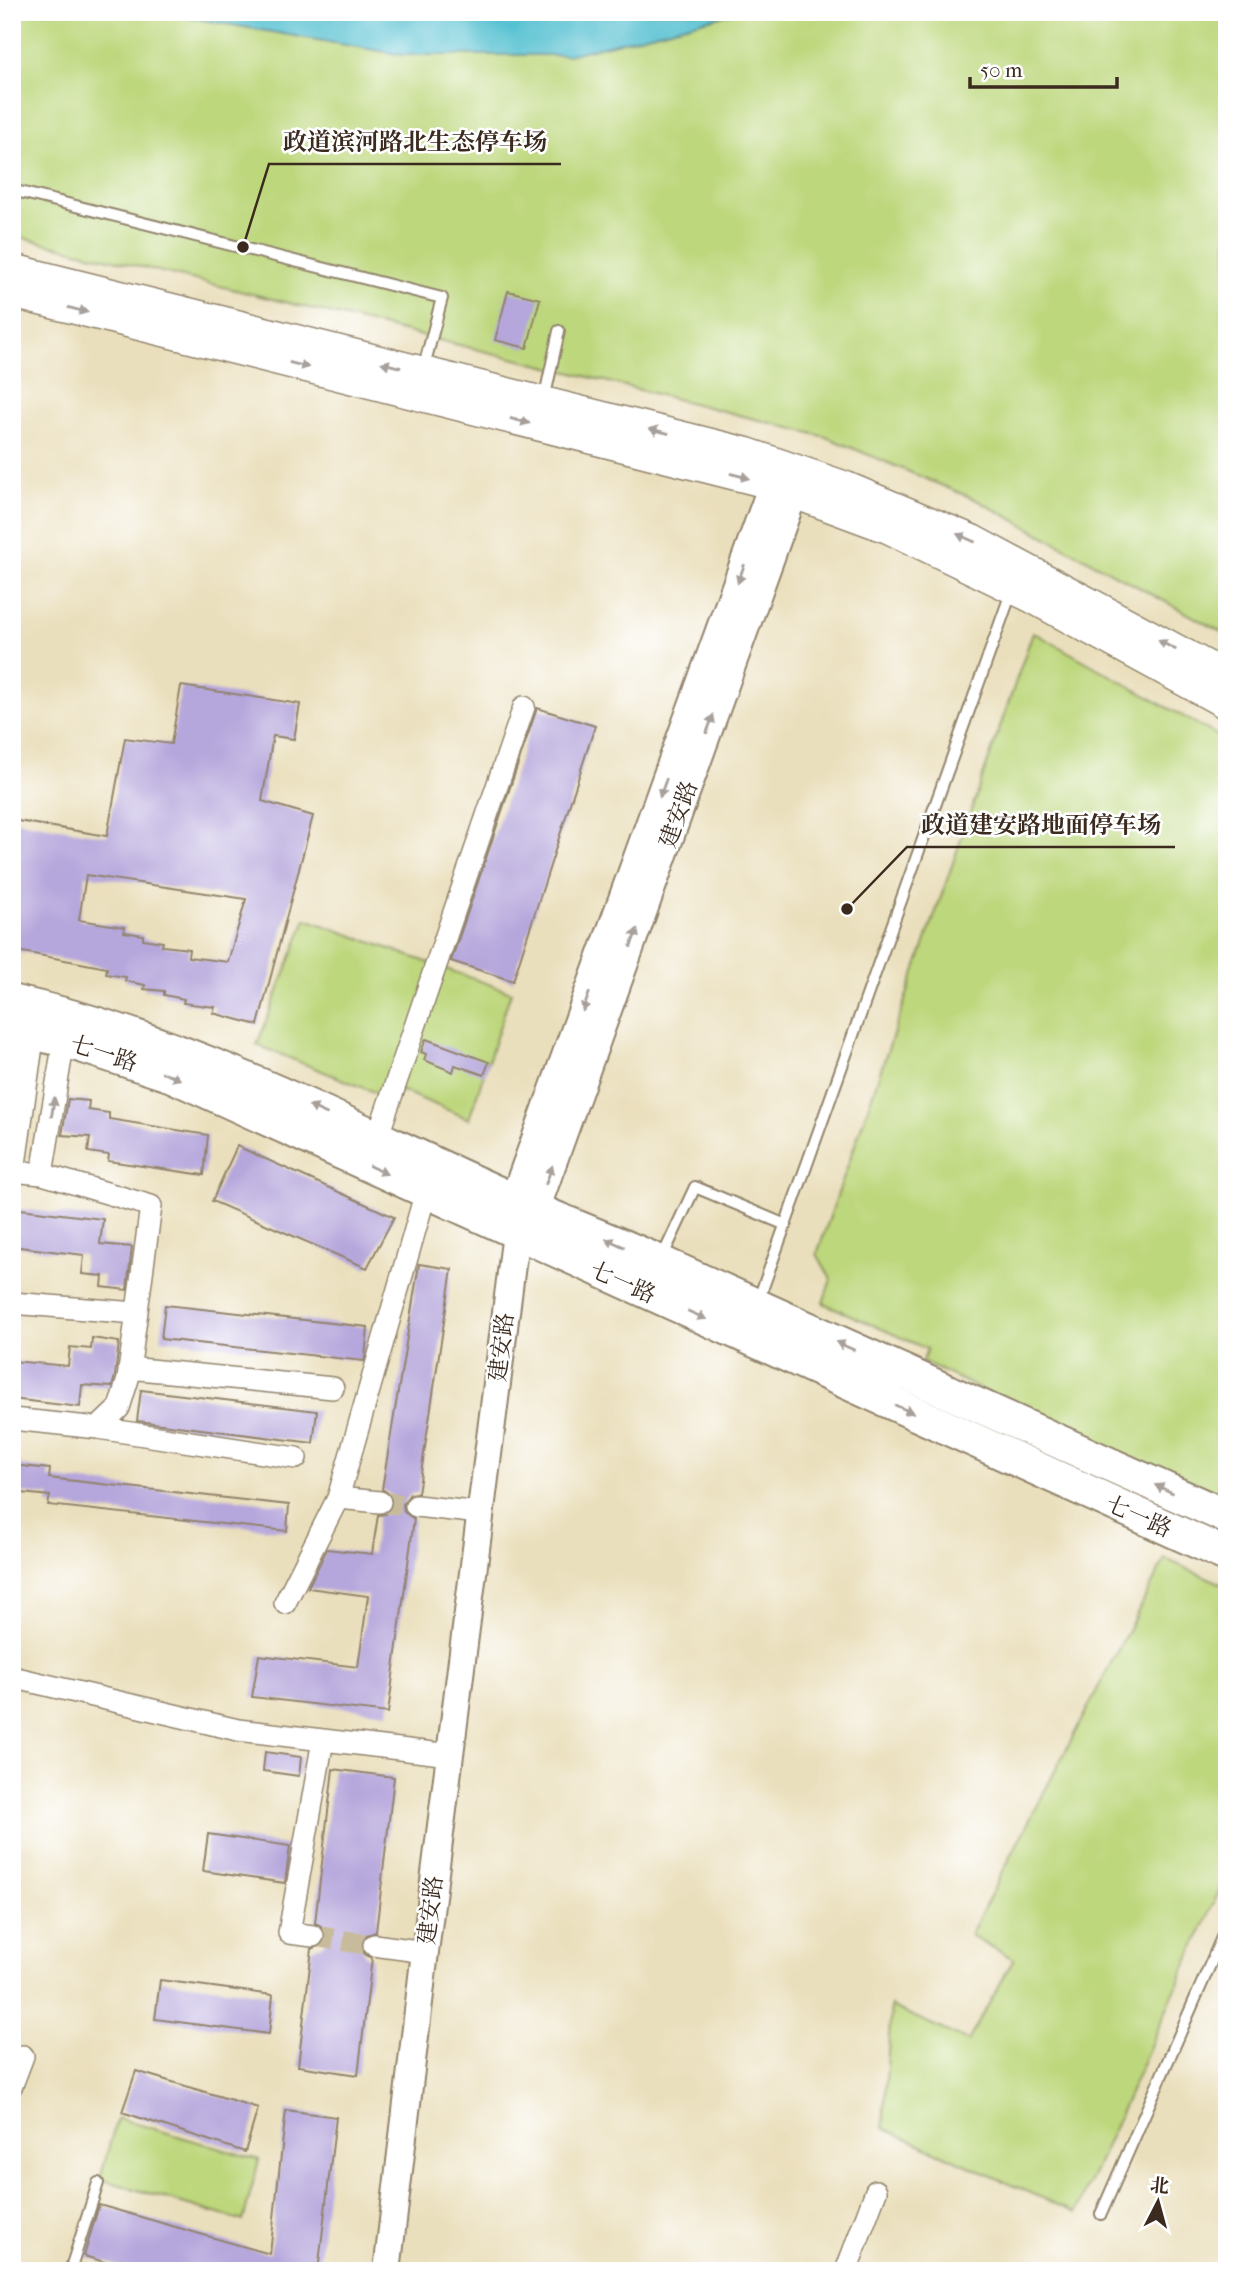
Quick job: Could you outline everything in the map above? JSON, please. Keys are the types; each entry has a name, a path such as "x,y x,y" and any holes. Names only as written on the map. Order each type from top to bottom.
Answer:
{"main road":[{"path":"12,269 747,453 787,478 1013,589 1227,704"},
{"path":"12,293 787,478 846,487 972,540 1227,677"},
{"name":"七一路","path":"12,1002 64,1013 174,1050 314,1108 377,1138 522,1215 1227,1555"},
{"name":"七一路","path":"37,1033 172,1075 522,1215 661,1262 1227,1517"}],"street":[{"name":"建安路","path":"387,2271 480,1513 522,1215 787,478"},
{"path":"377,1138 524,707"},
{"path":"37,1033 15,1143 13,1171 42,1174 151,1206 129,1368 119,1408 98,1428"},
{"path":"37,1033 42,1174"},
{"path":"285,1603 338,1498 425,1195"},
{"path":"12,1303 136,1313"},
{"path":"129,1368 333,1388"},
{"path":"12,1419 98,1428 296,1458"},
{"path":"338,1498 380,1502"},
{"path":"416,1506 480,1513"},
{"path":"12,1677 238,1730 450,1755"},
{"path":"313,1936 289,1933 323,1740"},
{"path":"374,1945 425,1952"},
{"path":"12,2085 23,2056"},
{"path":"846,2271 876,2191"}],"lane":[{"path":"12,190 442,298 423,373"},
{"path":"543,403 559,331"},
{"path":"756,1306 1013,589"},
{"path":"661,1262 695,1187 786,1225"},
{"path":"1101,2214 1227,1926"},
{"path":"70,2271 98,2183"}],"green space":[{"path":"12,12 158,12 403,55 568,55 737,12 1227,12 1227,635 979,501 826,437 12,235"},
{"path":"1033,632 1227,741 1227,1502 922,1362 927,1349 823,1303 831,1279 817,1254"},
{"path":"306,919 511,992 469,1119 400,1090 396,1101 257,1045"},
{"path":"1165,1559 1227,1586 1227,1873 1076,2213 883,2128 891,2006 968,2041 1014,1959 970,1935"},
{"path":"117,2118 259,2160 243,2221 100,2179"}],"water":[{"path":"158,12 737,12 568,55 403,55"}],"building":[{"path":"508,291 540,299 527,348 495,340"},
{"path":"181,686 300,704 294,739 273,736 262,801 313,816 258,1025 213,1013 215,1007 183,1003 184,999 164,995 164,991 144,989 145,985 125,981 126,977 106,974 107,968 12,950 12,820 107,836 125,738 171,744","holes":["86,875 246,899 228,962 188,957 189,949 162,946 163,942 124,932 125,927 79,920"]},
{"path":"537,708 595,726 513,981 451,961"},
{"path":"426,1039 489,1062 484,1075 455,1065 453,1072 424,1060 426,1054 421,1052"},
{"path":"68,1099 89,1101 88,1110 109,1113 109,1119 208,1135 204,1175 108,1161 109,1155 88,1152 90,1137 62,1135"},
{"path":"237,1146 394,1217 367,1268 212,1201"},
{"path":"12,1208 103,1219 100,1244 132,1247 127,1290 102,1287 103,1276 82,1274 84,1255 12,1246"},
{"path":"419,1264 452,1269 418,1493 410,1494 403,1504 404,1512 414,1519 388,1713 252,1697 259,1655 358,1667 368,1596 308,1588 327,1549 372,1554 378,1515 386,1514 393,1504 392,1496 382,1489"},
{"path":"165,1305 368,1327 365,1358 364,1361 161,1339"},
{"path":"92,1338 119,1342 112,1387 82,1385 80,1407 12,1399 12,1361 68,1366 70,1347 91,1349"},
{"path":"141,1390 317,1411 313,1443 137,1421"},
{"path":"12,1465 50,1469 49,1478 289,1505 287,1531 48,1505 50,1496 12,1492"},
{"path":"265,1752 301,1757 299,1776 263,1771"},
{"path":"333,1769 394,1777 376,1932 364,1936 361,1944 365,1955 372,1958 358,2075 298,2066 312,1949 323,1944 326,1937 321,1926 315,1923"},
{"path":"208,1834 290,1846 285,1883 203,1871"},
{"path":"160,1980 273,1995 269,2034 155,2019"},
{"path":"136,2071 258,2108 245,2152 122,2112"},
{"path":"286,2110 336,2117 319,2263 315,2271 135,2271 84,2256 99,2205 270,2254"}],"tunnel":[{"path":"380,1502 416,1506"},
{"path":"313,1936 374,1945"}],"place":[{"name":"政道滨河路北生态停车场","path":"243,247"},
{"name":"政道建安路地面停车场","path":"847,909"}]}
